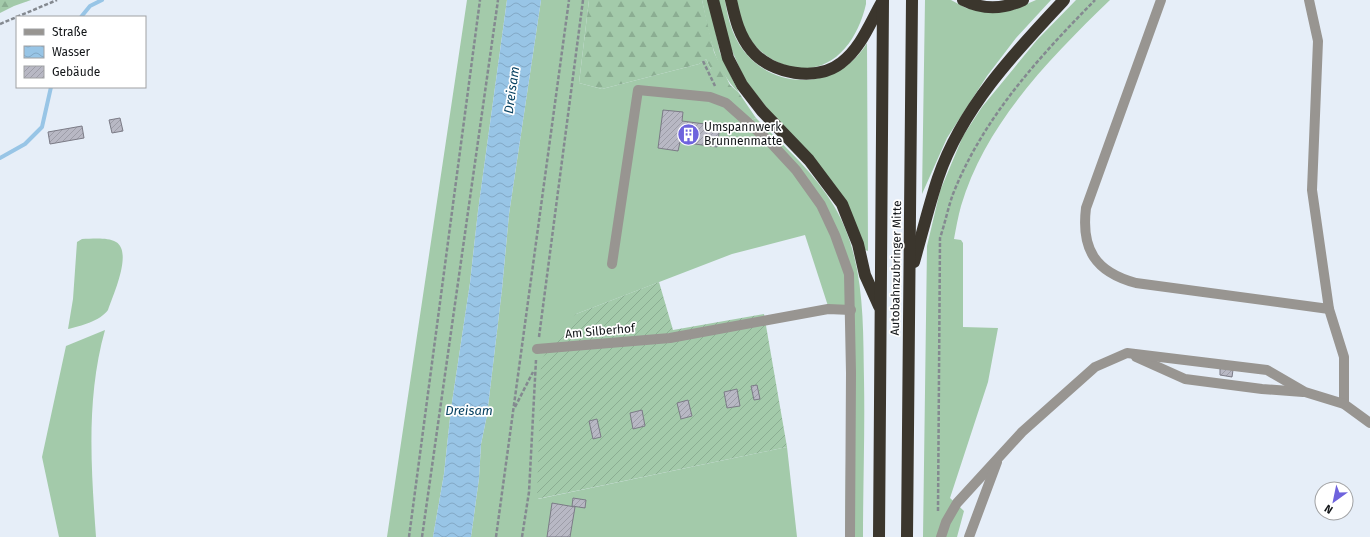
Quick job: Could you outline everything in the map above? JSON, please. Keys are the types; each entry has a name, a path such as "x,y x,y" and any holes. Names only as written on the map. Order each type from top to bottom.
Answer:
{"highway":[{"path":"713,0 728,58 742,85 762,111 809,160 842,204 858,244 865,275 880,310"},
{"path":"731,0 737,27 752,51 761,59 776,67 791,72 804,74 819,73 832,69 842,62 860,42 883,1"},
{"name":"Autobahnzubringer Mitte","path":"907,537 912,0"},
{"path":"963,0 974,6 994,9 1011,6 1023,0"},
{"path":"910,279 939,177 957,137 972,111 1000,71 1064,0"},
{"name":"Autobahnzubringer Mitte","path":"879,537 883,1"}],"lane":[{"path":"1161,0 1086,208 1084,225 1089,250 1096,261 1121,279 1329,309"},
{"path":"1309,0 1318,41 1312,190 1329,309 1344,357 1344,404"},
{"path":"612,264 638,90 710,97 726,103 770,143 796,170 821,205 835,235 849,274 851,310 850,537"},
{"name":"Am Silberhof","path":"537,349 670,338 828,309 851,310"},
{"path":"1127,353 1185,379 1262,389 1305,392"},
{"path":"941,537 946,522 957,503 1022,432 1095,368 1127,353 1267,370 1305,392 1344,404 1370,422"},
{"path":"969,537 999,457"}],"path":[{"path":"19,16 57,0"},
{"path":"409,537 480,0"},
{"path":"422,537 498,0"},
{"path":"496,537 569,0"},
{"path":"522,537 529,492 534,370 583,0"},
{"path":"938,514 940,238 953,194 971,157 998,111 1035,63 1095,0"},
{"path":"0,24 16,17"},
{"path":"703,62 713,83 726,103"},
{"path":"514,408 534,370"}],"green space":[{"path":"0,0 31,0 0,13"},
{"path":"467,0 507,0 478,211 470,283 451,409 444,474 433,537 387,537"},
{"path":"541,0 589,0 579,83 602,89 699,64 706,59 710,68 751,120 756,118 798,159 808,170 834,206 852,247 860,290 863,335 864,400 863,537 845,537 848,307 828,306 805,235 732,254 576,314 538,499 787,447 797,537 471,537 479,478 481,444 487,415 502,289 509,214"},
{"path":"589,0 702,0 714,52 730,85 739,93 756,118 751,120 733,105 721,91 706,59 699,64 602,89 579,83"},
{"path":"702,0 709,0 720,53 739,93 724,73 718,62 710,38"},
{"path":"718,0 725,0 733,31 744,52 764,69 780,76 796,80 812,79 828,75 843,68 856,57 867,43 868,251 865,250 861,236 745,80 729,44"},
{"path":"736,0 866,0 866,4 856,33 848,45 838,55 826,63 813,67 798,68 782,64 757,48 745,31"},
{"path":"925,0 951,0 966,8 978,11 1013,10 1036,0 1051,0 1016,38 987,76 947,138 922,194"},
{"path":"1076,0 1110,0 1043,69 1003,120 986,147 972,176 961,206 954,239 961,240 963,243 963,327 998,328 988,382 950,498 964,511 957,537 923,537 927,246 940,191 963,136 982,107 1037,40"},
{"path":"82,239 104,239 116,242 121,247 123,255 122,264 117,285 108,310 105,314 84,325 68,329 73,299 77,242"},
{"path":"659,282 673,330 764,314 787,447 537,499 541,360 576,314"},
{"path":"105,330 99,356 92,407 92,459 96,537 59,537 42,457 66,346"}],"water":[{"name":"Dreisam","path":"507,0 541,0 509,214 502,289 487,415 481,444 479,478 471,537 433,537 444,474 451,409 470,283 478,211"}],"building":[{"name":"Umspannwerk Brunnenmatte","path":"663,110 683,112 682,121 720,126 717,147 680,142 678,151 658,148"},
{"path":"120,118 123,131 112,133 109,120"},
{"path":"82,126 84,138 50,144 48,132"},
{"path":"1220,368 1233,370 1232,377 1220,375"},
{"path":"757,385 760,399 754,400 751,386"},
{"path":"737,389 740,406 727,408 724,392"},
{"path":"688,400 692,416 681,419 677,403"},
{"path":"642,410 645,426 633,429 630,413"},
{"path":"597,419 601,437 593,439 589,421"},
{"path":"573,498 586,500 585,508 572,506"},
{"path":"552,503 575,507 570,537 547,537"}],"waterway":[{"path":"82,16 90,6 102,0"},
{"path":"0,158 25,144 42,127 51,88"}],"place":[{"name":"Umspannwerk Brunnenmatte","path":"689,134"}]}
